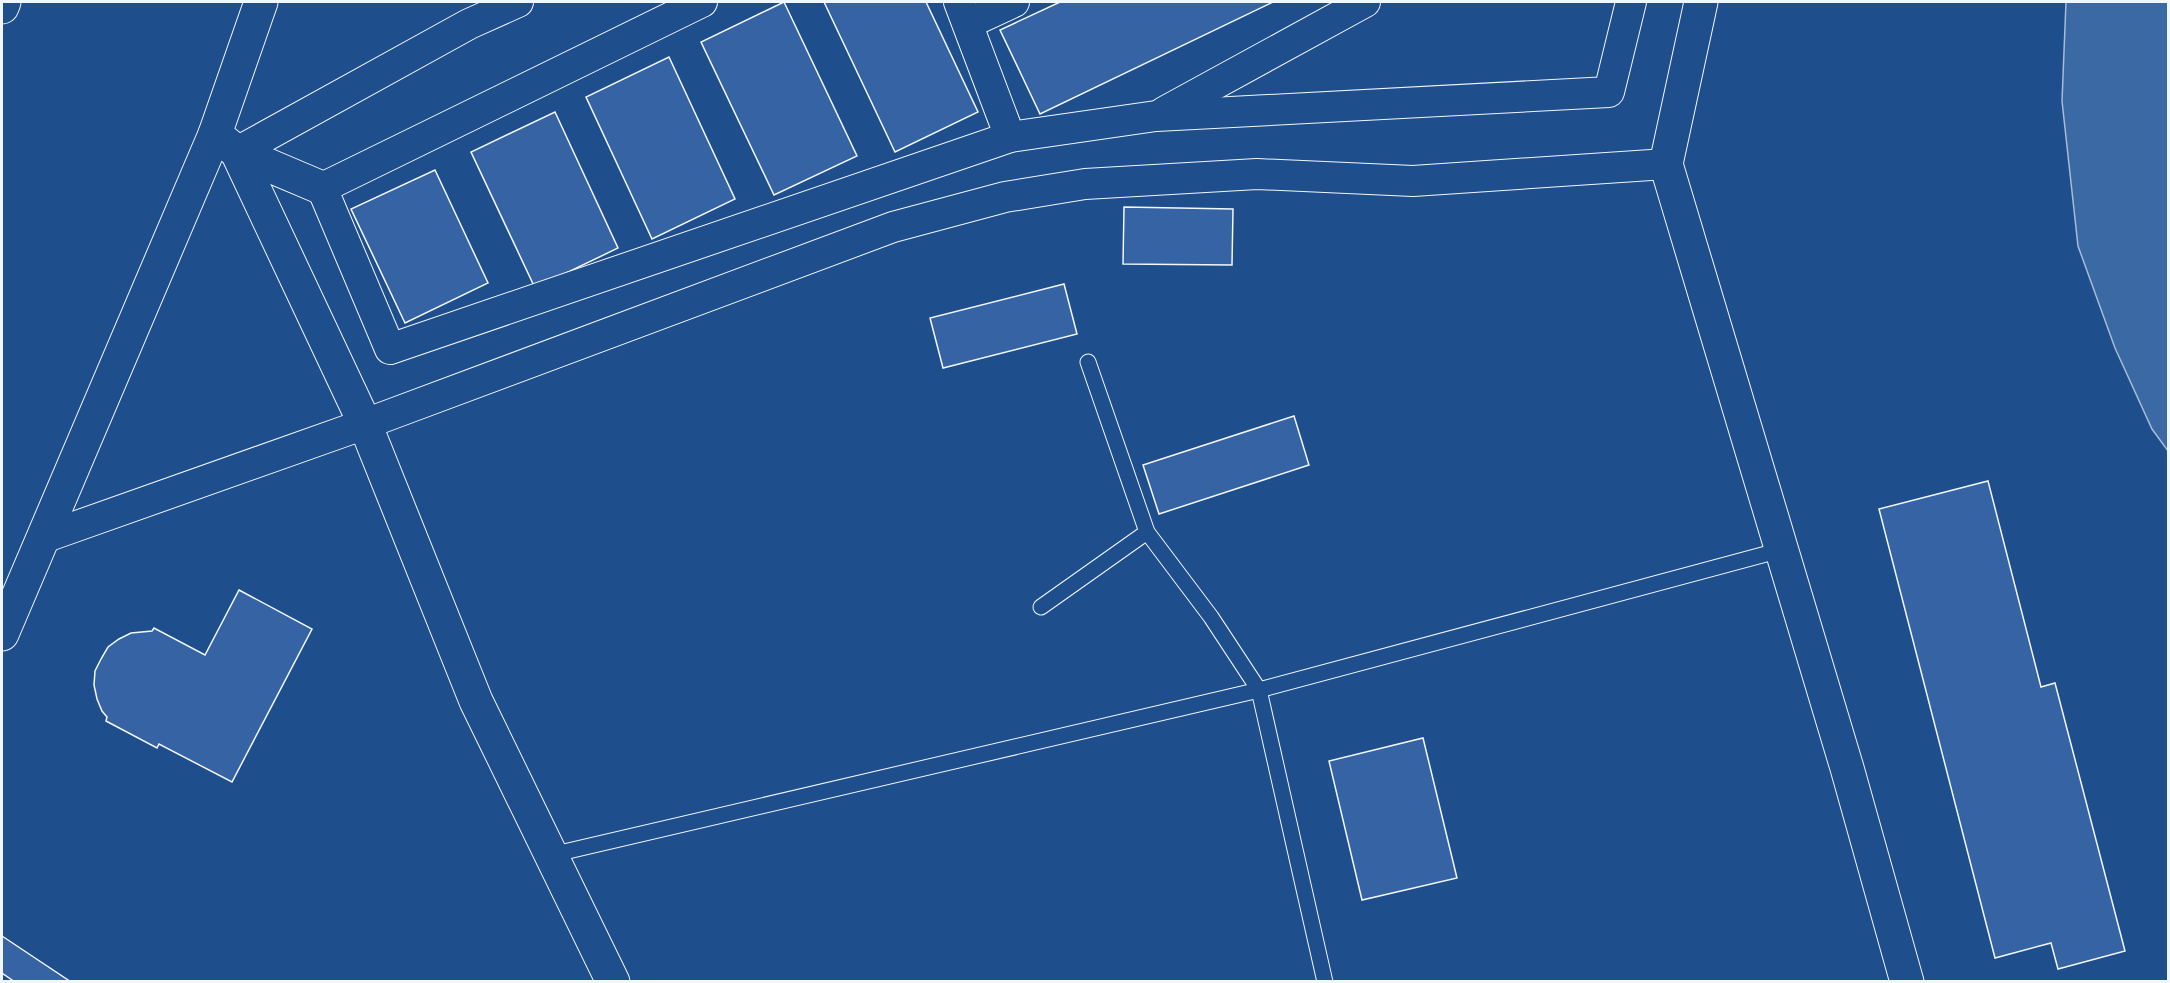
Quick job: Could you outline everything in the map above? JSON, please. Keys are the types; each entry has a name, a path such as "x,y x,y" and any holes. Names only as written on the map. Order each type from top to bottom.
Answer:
{"main road":[{"path":"2,7 4,2"},
{"path":"2,634 43,538 226,143 261,2"},
{"path":"1701,2 1666,164 1907,981"},
{"path":"226,143 322,188"},
{"path":"226,143 365,424 476,701 613,981"}],"street":[{"path":"226,143 518,2"},
{"path":"702,2 322,188 390,349 1010,137 1156,116 1609,92 1631,2"},
{"path":"1010,137 964,12 1014,2"},
{"path":"1156,116 1365,2"},
{"path":"43,538 365,424 893,227 1005,197 1085,184 1257,174 1413,181 1666,164"}],"lane":[{"path":"1088,362 1147,532 1211,617 1259,690 1325,981"},
{"path":"1041,607 1147,532"},
{"path":"551,855 1259,690 1781,550"}],"water":[{"path":"2066,2 2168,2 2168,451 2152,429 2115,348 2078,246 2062,101"}],"building":[{"path":"784,2 857,156 774,195 701,42"},
{"path":"824,2 926,2 978,112 895,152"},
{"path":"1060,2 1273,2 1040,114 1000,30"},
{"path":"669,57 735,199 652,239 586,97"},
{"path":"555,112 618,248 535,288 471,152"},
{"path":"435,170 488,283 405,323 351,209"},
{"path":"1124,207 1233,209 1232,265 1123,264"},
{"path":"1064,284 1077,334 943,368 930,318"},
{"path":"1294,416 1309,465 1159,514 1143,465"},
{"path":"1988,481 2041,687 2055,683 2125,951 2058,969 2051,943 1995,958 1879,509"},
{"path":"239,590 312,629 232,782 159,744 157,748 106,721 107,717 97,699 94,685 95,671 108,647 131,633 152,631 154,628 205,655"},
{"path":"1423,738 1457,878 1362,900 1329,761"},
{"path":"2,936 71,982 15,982 2,973"}]}
